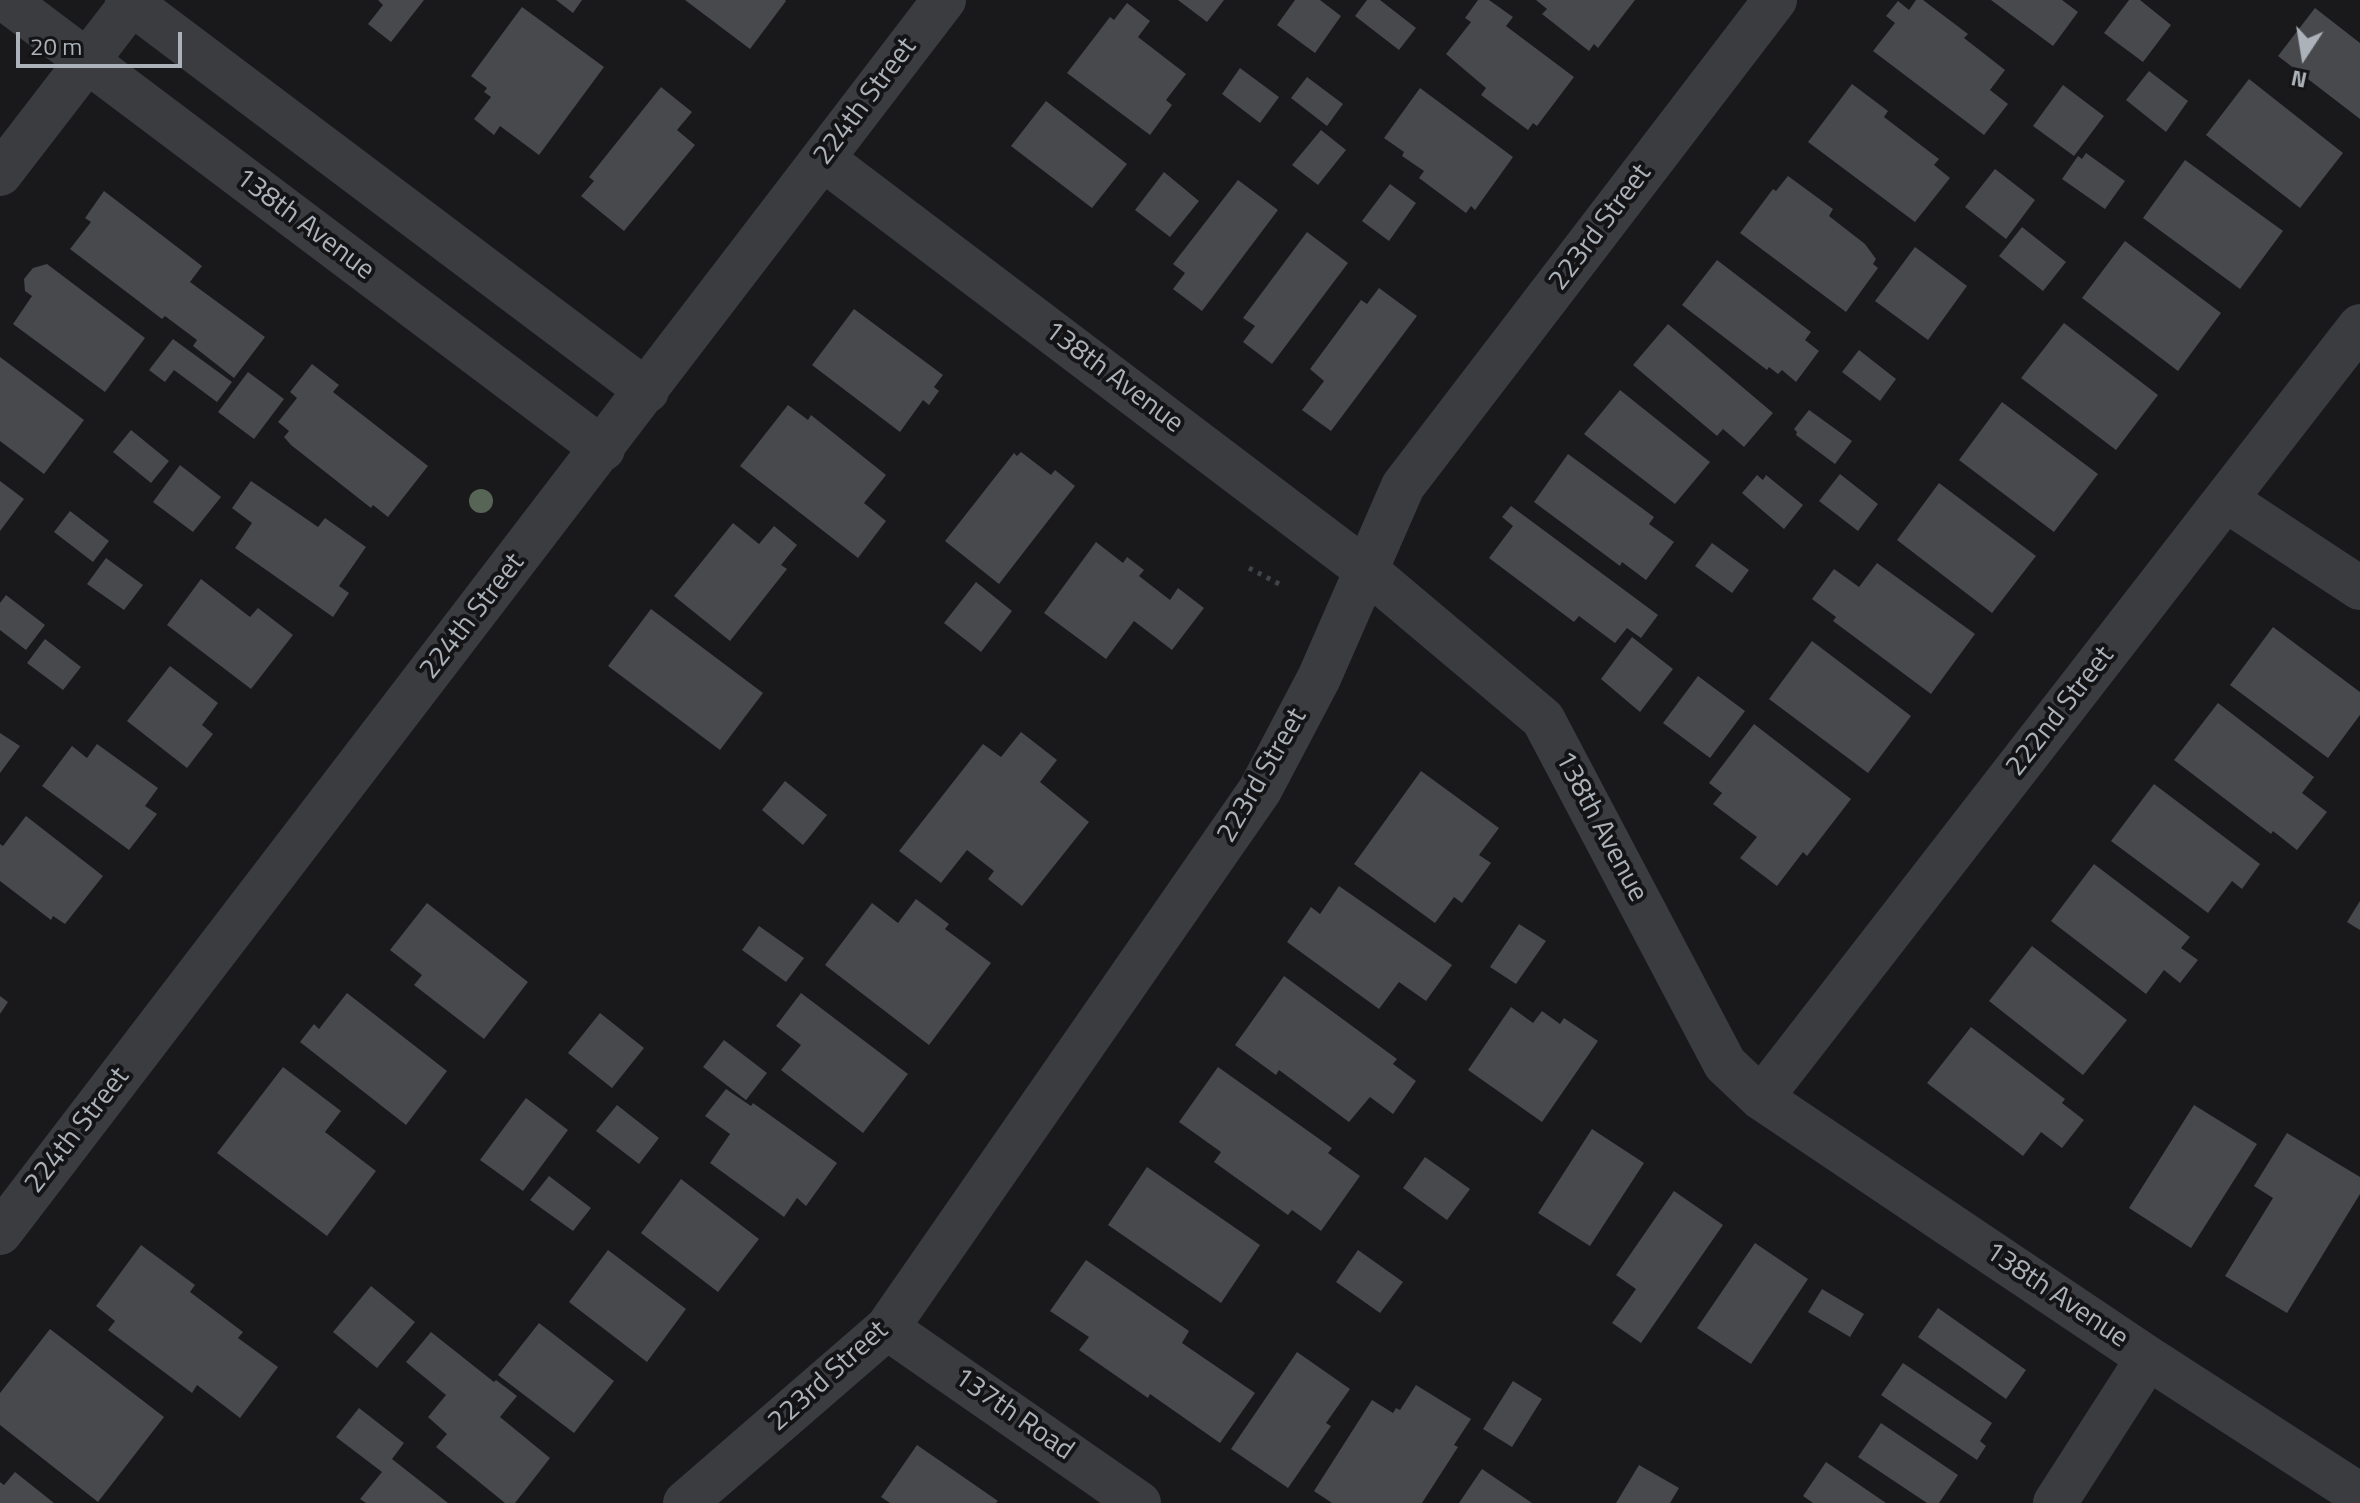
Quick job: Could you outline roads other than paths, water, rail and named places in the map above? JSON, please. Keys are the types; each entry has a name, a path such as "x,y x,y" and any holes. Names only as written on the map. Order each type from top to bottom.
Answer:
{"street":[{"name":"224th Street","path":"0,1233 944,0"},
{"name":"223rd Street","path":"685,1503 887,1328 1260,790 1319,678 1403,486 1775,0"},
{"path":"0,174 131,1 647,391"},
{"name":"138th Avenue","path":"14,13 87,61 603,449"},
{"name":"138th Avenue","path":"823,159 1366,570 1543,719 1725,1064 1761,1098 2148,1358 2360,1495"},
{"name":"222nd Street","path":"1761,1098 2360,326"},
{"path":"2226,500 2360,588"},
{"name":"137th Road","path":"887,1328 1139,1503"},
{"path":"2055,1503 2148,1358"}]}
